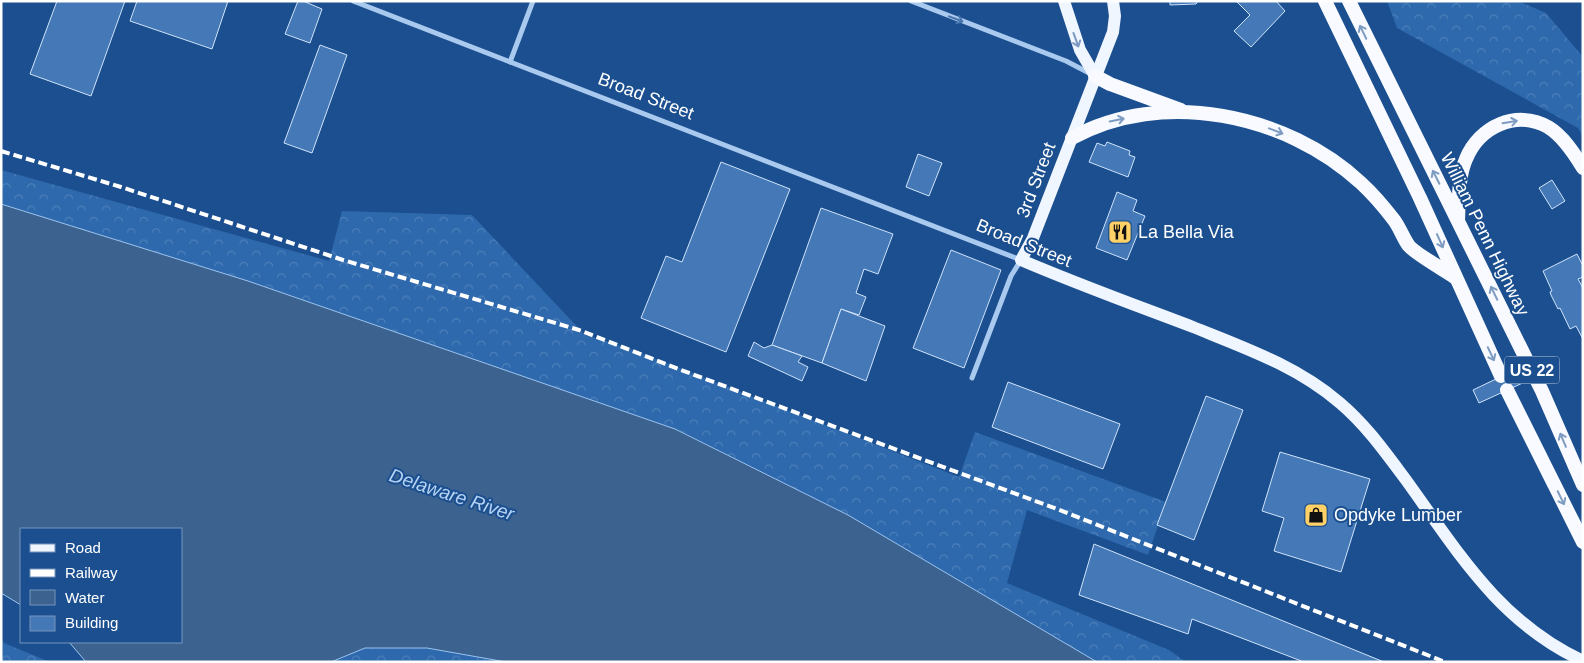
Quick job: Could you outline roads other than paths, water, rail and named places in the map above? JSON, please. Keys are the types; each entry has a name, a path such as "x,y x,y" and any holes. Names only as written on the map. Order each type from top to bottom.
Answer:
{"highway":[{"name":"US 22","path":"1325,1 1420,198 1501,376"},
{"name":"William Penn Highway","path":"1348,1 1542,391 1583,485"},
{"path":"1096,76 1110,84 1186,112"},
{"path":"1072,138 1089,128 1103,123 1144,115 1186,112 1259,124 1296,140 1326,156 1347,172 1373,196 1394,220 1410,247 1456,278"},
{"path":"1458,221 1462,176 1466,160 1471,148 1481,136 1494,126 1502,123 1529,121 1547,127 1562,139 1583,168"},
{"name":"US 22","path":"1507,390 1583,542"}],"main road":[{"path":"1064,1 1080,50 1096,76"},
{"name":"3rd Street","path":"1021,260 1033,238 1113,32 1115,16 1113,1"},
{"name":"Broad Street","path":"1021,260 1259,353 1295,371 1325,391 1353,415 1379,443 1469,567 1506,610 1541,637 1583,661"}],"street":[{"name":"Broad Street","path":"353,1 1021,260"},
{"path":"510,62 534,1"},
{"path":"910,1 1066,61 1096,76"},
{"name":"3rd Street","path":"972,378 1012,276 1021,260"}],"water":[{"name":"Delaware River","path":"1,204 248,281 675,429 848,515 1097,662 506,662 427,648 365,648 331,662 86,662 70,643 182,643 182,528 20,528 20,604 1,593"}],"railway":[{"path":"1,151 121,187 343,260 579,330 681,370 1057,509 1445,662"}],"place":[{"name":"La Bella Via","path":"1120,232"},
{"name":"Opdyke Lumber","path":"1316,515"}]}
